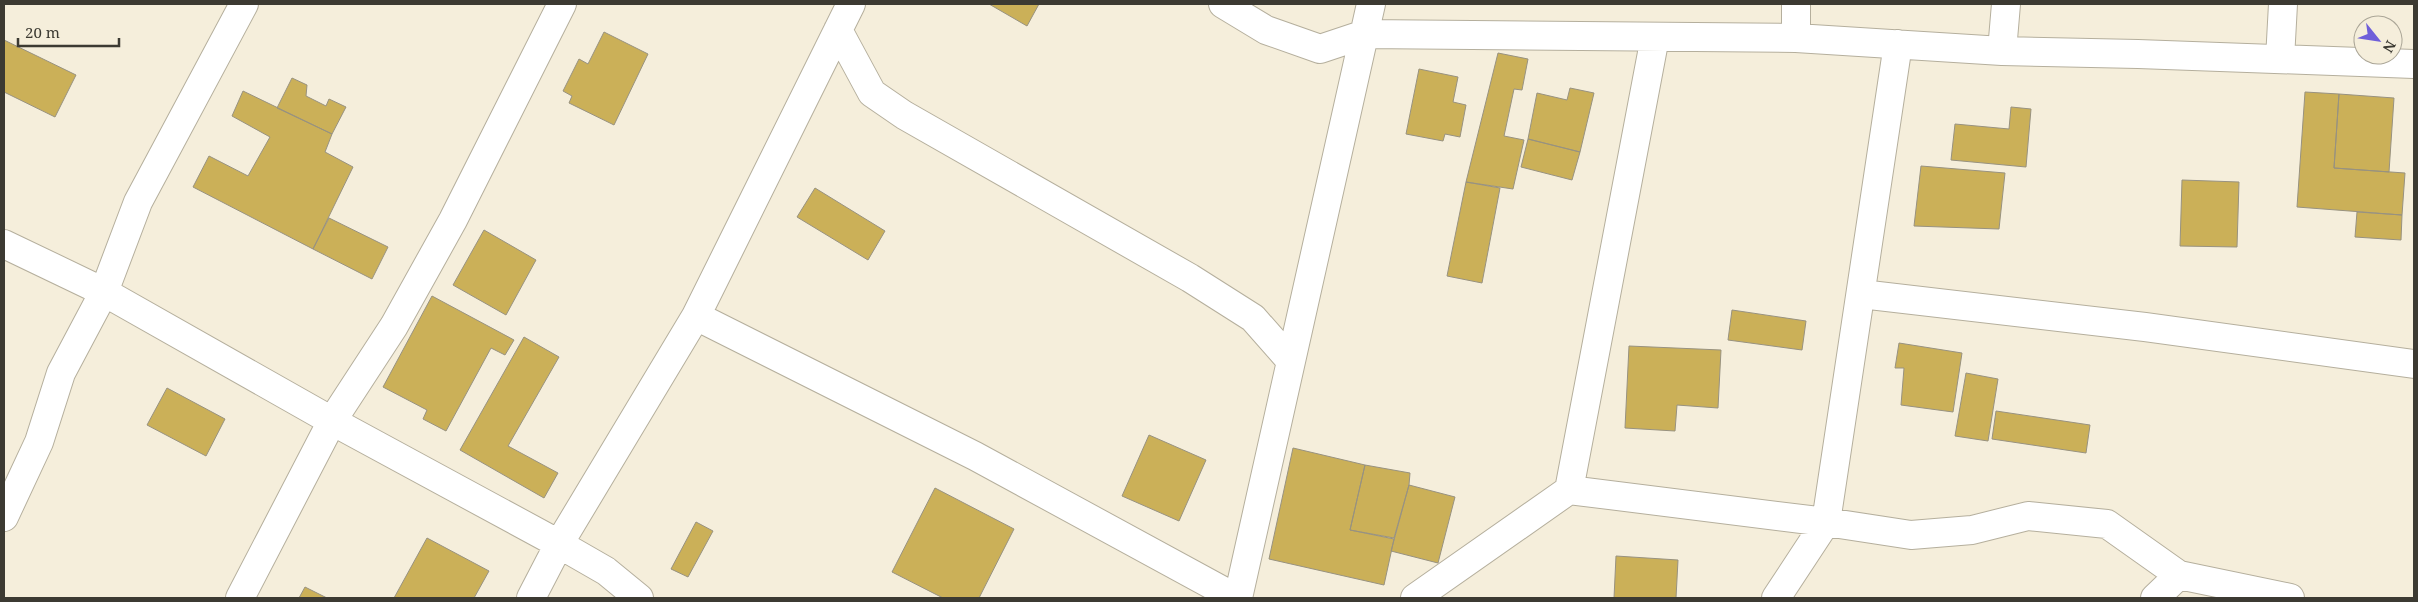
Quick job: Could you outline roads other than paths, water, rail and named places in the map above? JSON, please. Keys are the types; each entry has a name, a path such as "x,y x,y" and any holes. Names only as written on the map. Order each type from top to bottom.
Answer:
{"street":[{"path":"4,517 39,442 61,373 104,292 138,202 244,4"},
{"path":"240,598 332,421 394,326 453,220 562,4"},
{"path":"531,598 559,544 696,316 851,4"},
{"path":"1223,4 1266,30 1320,49 1365,34 1796,38 2002,51 2280,58 2414,64"},
{"path":"696,316 975,456 1237,598 1365,34 1370,4"},
{"path":"1796,4 1796,38"},
{"path":"2002,51 2006,4"},
{"path":"2280,58 2283,4"},
{"path":"838,30 872,93 904,115 1190,278 1253,318 1290,360"},
{"path":"1569,490 1655,37"},
{"path":"1776,598 1826,522 1898,44"},
{"path":"4,244 104,292 332,421 559,544 606,571 639,598"},
{"path":"1861,294 2145,326 2414,364"},
{"path":"1416,598 1569,490 1826,522 1911,535 1972,530 2028,516 2107,524 2180,575 2290,598"},
{"path":"2155,598 2180,575"}]}
